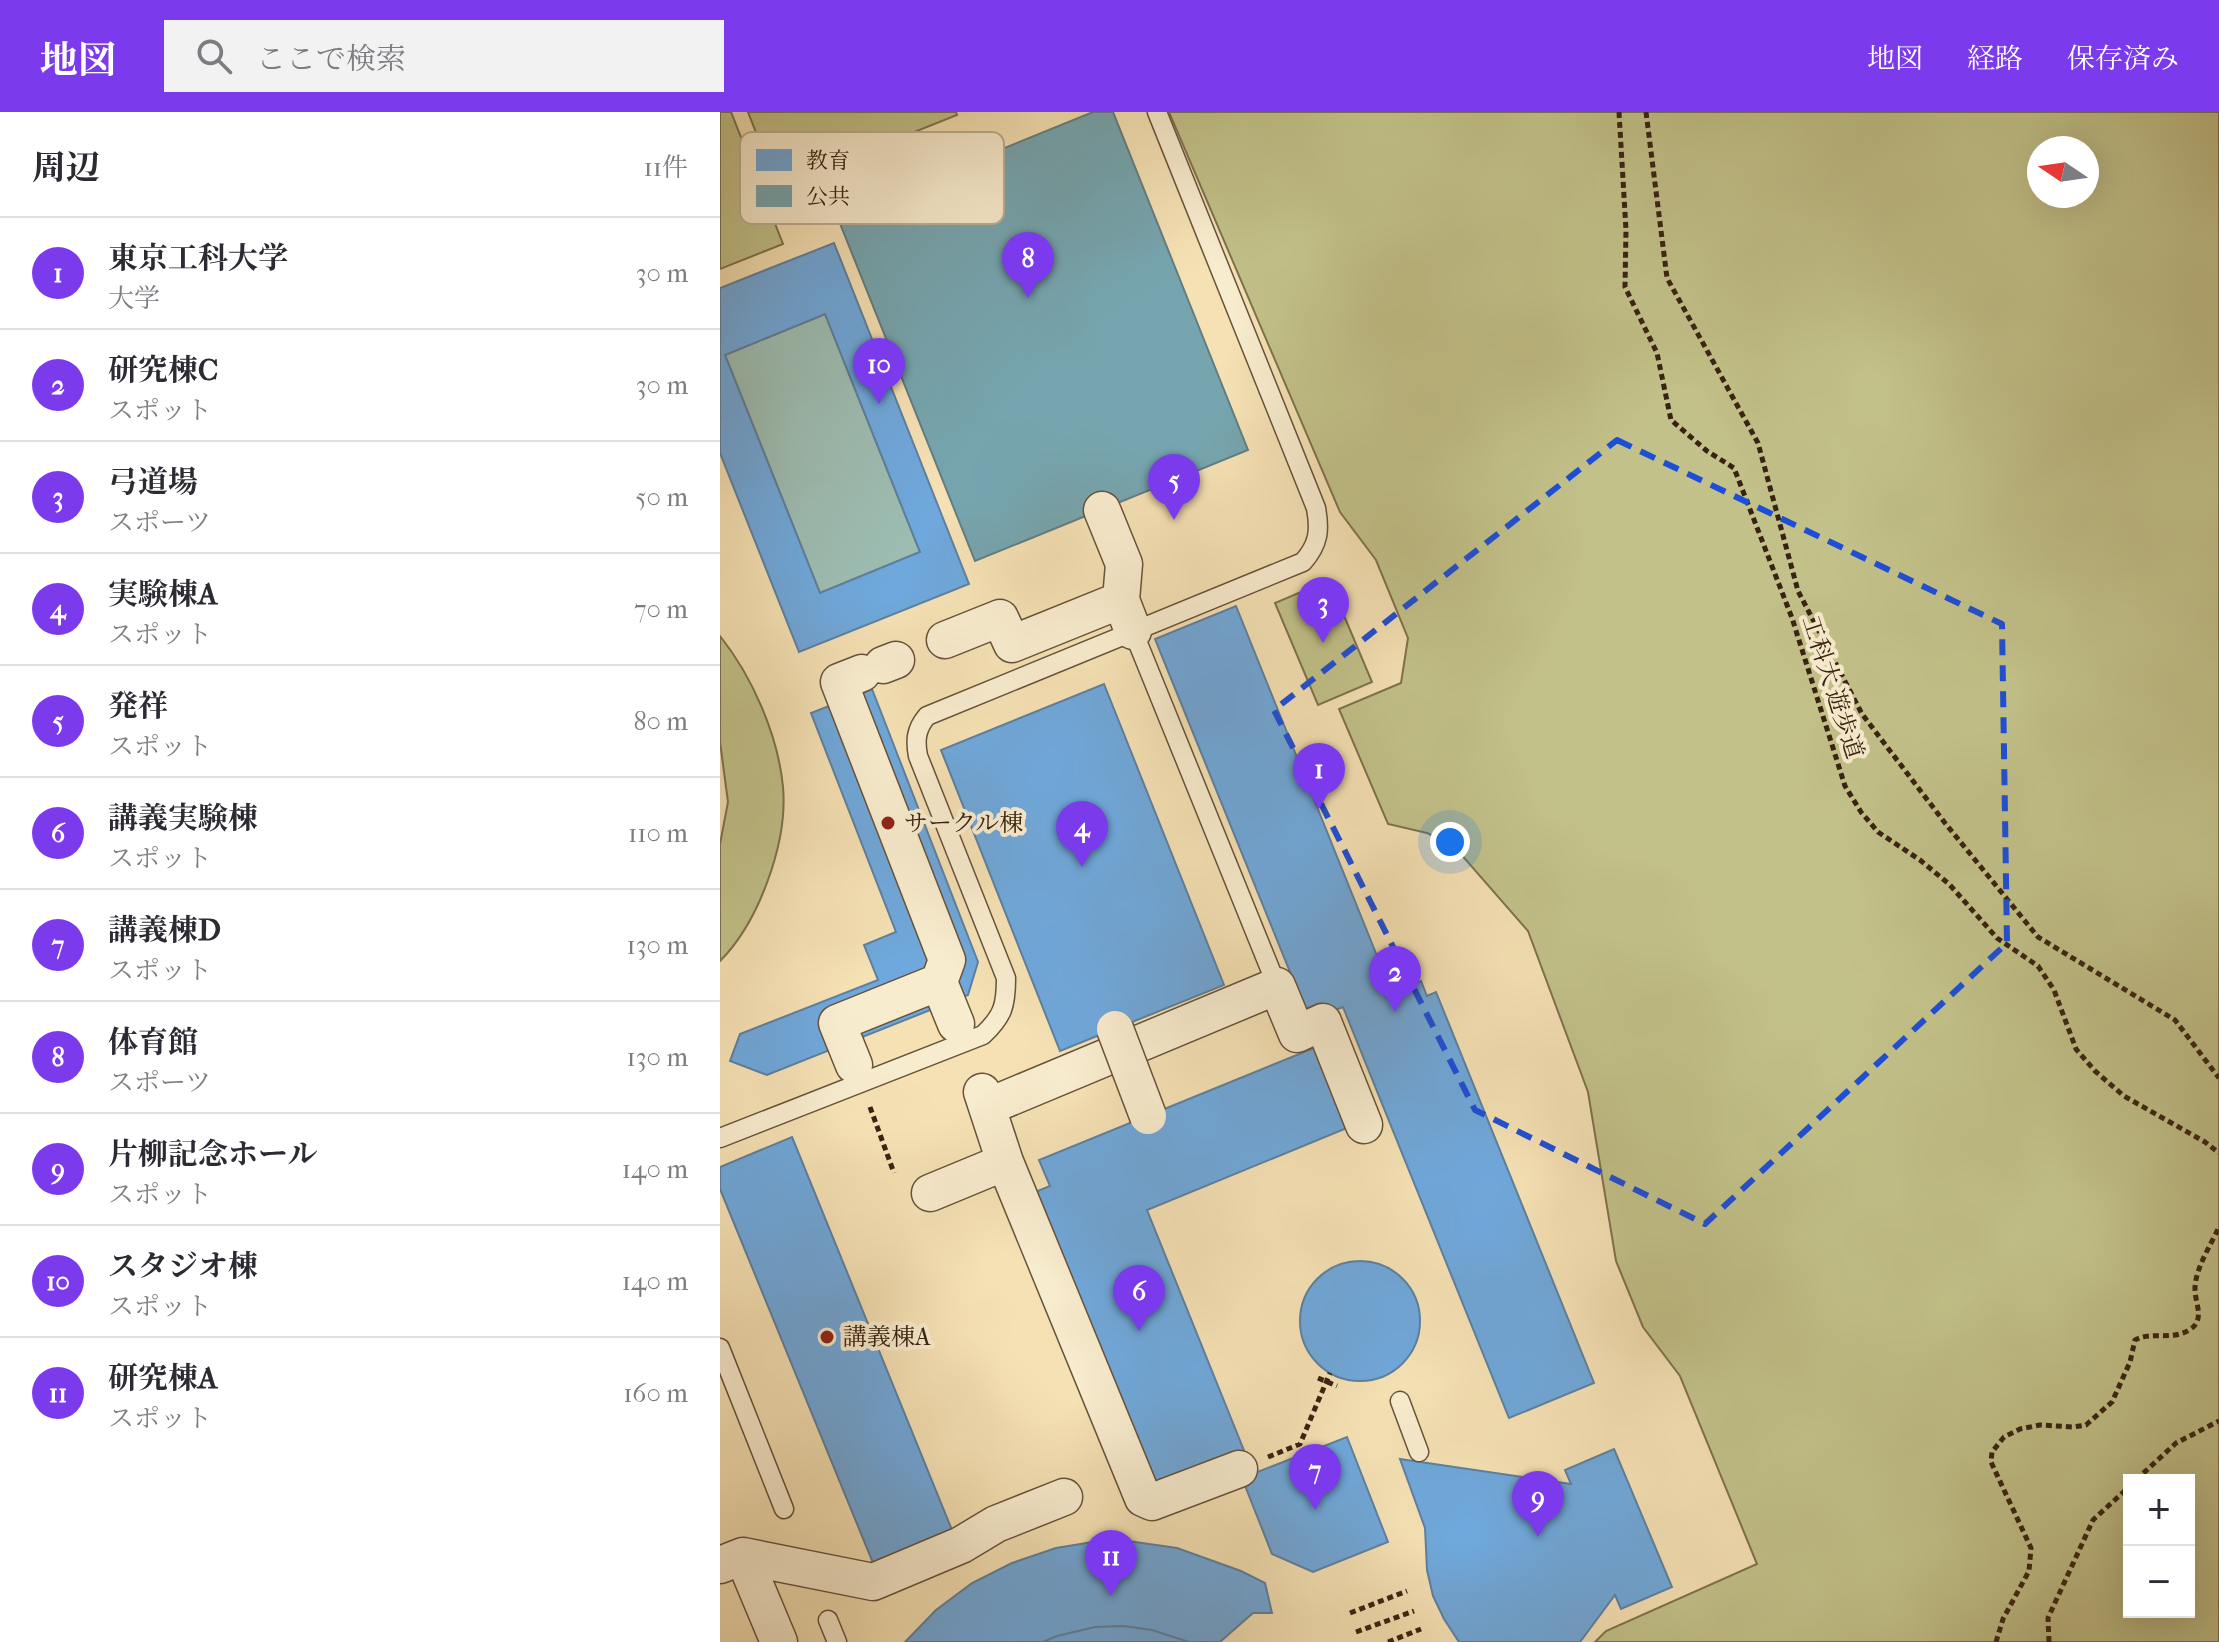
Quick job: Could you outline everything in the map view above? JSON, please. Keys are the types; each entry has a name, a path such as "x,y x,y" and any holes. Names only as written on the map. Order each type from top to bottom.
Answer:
{"street":[{"path":"956,1024 939,982 947,960 839,682 1000,618 1012,644 1127,615 1124,564 1102,510"},
{"path":"854,1065 837,1023 939,982"},
{"path":"1097,1487 1005,1162 984,1099 1277,986 1297,1034 1324,1018 1364,1125"},
{"path":"1115,1029 1148,1116"},
{"path":"930,1193 1005,1162"},
{"path":"732,1560 873,1582 961,1545 996,1524 1097,1487 1152,1502 1239,1469"},
{"path":"732,1560 779,1642"}],"lane":[{"path":"720,1138 983,1035 998,1022 1006,1001 1006,978 918,756 916,742 919,725 935,711 1127,615 1303,562 1315,549 1320,528 1316,508 1157,112"},
{"path":"1127,615 1277,986"},
{"path":"720,1348 784,1509"},
{"path":"1400,1401 1419,1452"},
{"path":"828,1620 837,1642"}],"path":[{"name":"工科大 遊歩道","path":"1619,112 1626,230 1625,287 1657,353 1671,420 1707,451 1734,468 1792,618 1845,786 1878,832 1930,868 1949,884 1997,938 2038,966 2054,990 2076,1049 2095,1071 2124,1096 2219,1153"},
{"path":"1646,112 1667,278 1758,443 1798,591 1862,714 2038,937 2175,1020 2219,1078"},
{"path":"869,1102 894,1173"},
{"path":"1996,1642 2003,1619 2029,1571 2031,1548 1991,1462 1992,1452 2004,1437 2020,1429 2040,1425 2086,1425 2112,1402 2130,1362 2135,1340 2145,1335 2169,1337 2187,1332 2195,1325 2200,1312 2195,1288 2199,1270 2219,1227"},
{"path":"1300,1444 1330,1373"},
{"path":"1318,1378 1337,1386"},
{"path":"2142,1474 2176,1443 2219,1421"},
{"path":"2049,1642 2048,1618 2093,1520 2123,1492"},
{"path":"1350,1613 1407,1591"},
{"path":"1356,1632 1414,1611"},
{"path":"1388,1642 1421,1629"}],"highlighted area":[{"path":"1617,440 2002,624 2007,943 1705,1224 1475,1110 1274,710"}],"shaded area":[{"path":"720,112 731,112 740,135 740,224 775,224 783,244 720,269"},
{"path":"748,112 956,112 957,115 914,132 756,132"},
{"path":"1169,112 2219,112 2219,1642 1595,1642 1606,1631 1757,1564 1680,1376 1643,1327 1616,1261 1588,1092 1528,931 1453,845 1427,833 1388,824 1339,709 1401,683 1408,638 1376,560 1340,512"},
{"path":"1329,580 1372,682 1318,705 1275,603"},
{"path":"720,636 743,669 762,707 776,747 783,787 783,809 776,856 768,880 747,925 720,961 720,844 728,802 720,742"}],"water":[{"path":"825,314 920,552 820,593 725,355"}],"building: 教育":[{"path":"834,243 969,584 799,652 720,453 720,288","holes":["825,314 920,552 820,593 725,355"]},
{"path":"1236,606 1392,993 1421,981 1427,996 1436,992 1594,1383 1509,1418 1343,1007 1325,1014 1320,1003 1305,1009 1155,639"},
{"path":"1104,684 1224,985 1060,1051 941,750"},
{"name":"サークル棟","path":"872,689 978,962 968,995 767,1075 730,1061 740,1034 878,980 864,945 896,932 811,713"},
{"path":"1314,1048 1347,1128 1147,1210 1245,1453 1148,1493 1028,1195 1050,1186 1039,1160"},
{"name":"講義棟A","path":"792,1137 952,1530 873,1563 720,1189 720,1167"},
{"path":"1360,1261 1383,1266 1402,1279 1415,1298 1420,1321 1415,1344 1402,1363 1383,1376 1360,1381 1337,1376 1318,1363 1305,1344 1300,1321 1305,1298 1318,1279 1337,1266"},
{"path":"1347,1437 1388,1542 1313,1572 1272,1554 1242,1478"},
{"path":"1614,1449 1672,1587 1621,1609 1615,1595 1580,1642 1459,1642 1433,1596 1427,1570 1425,1528 1400,1459 1571,1484 1565,1470"},
{"path":"1121,1540 1177,1548 1241,1571 1265,1583 1272,1613 1253,1613 1220,1642 1189,1642 1152,1630 1124,1626 1095,1627 1043,1642 905,1642 936,1610 972,1583 1012,1563 1056,1548"},
{"path":"1124,1626 1152,1630 1189,1642 1043,1642 1095,1627"}],"building: 公共":[{"path":"1093,112 1113,112 1248,450 975,561 840,224 1004,224 1004,148"}],"place":[{"name":"体育館","path":"1028,298"},
{"name":"スタジオ棟","path":"879,404"},
{"name":"発祥","path":"1174,520"},
{"name":"弓道場","path":"1323,643"},
{"name":"東京工科大学","path":"1319,809"},
{"name":"サークル棟","path":"888,823"},
{"name":"実験棟A","path":"1082,867"},
{"name":"研究棟C","path":"1395,1012"},
{"name":"講義実験棟","path":"1139,1331"},
{"name":"講義棟A","path":"827,1337"},
{"name":"講義棟D","path":"1315,1510"},
{"name":"片柳記念ホール","path":"1538,1537"},
{"name":"研究棟A","path":"1111,1596"}]}
